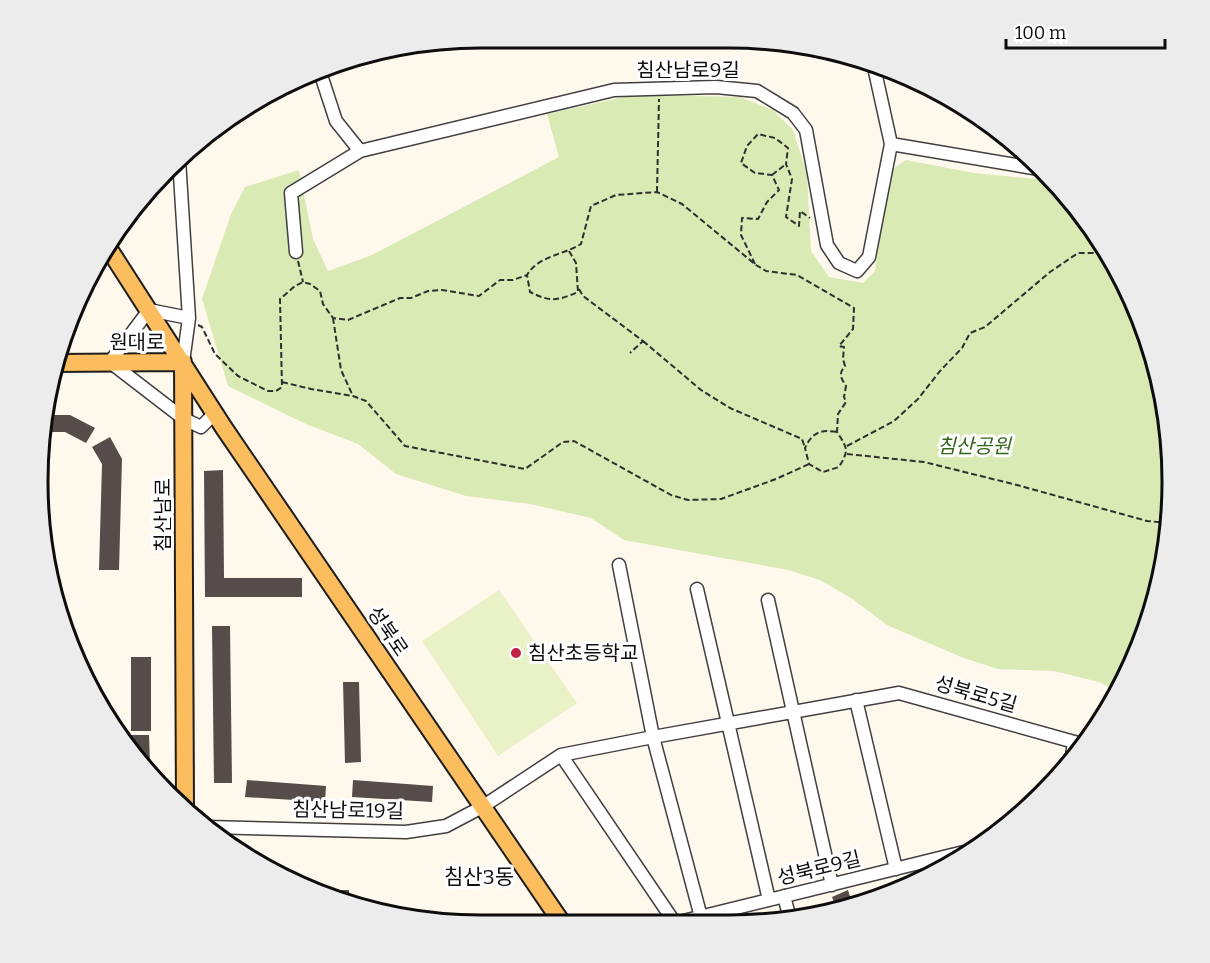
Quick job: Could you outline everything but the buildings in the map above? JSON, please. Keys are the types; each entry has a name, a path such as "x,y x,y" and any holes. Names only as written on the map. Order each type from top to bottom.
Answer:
{"main road":[{"path":"113,254 183,362"},
{"name":"원대로","path":"65,363 183,362"},
{"name":"성북로","path":"183,362 215,413 557,915"},
{"name":"침산남로","path":"183,362 185,797"}],"street":[{"path":"876,74 891,144 1026,167"},
{"path":"322,79 336,121 360,151"},
{"name":"침산남로9길","path":"296,252 291,193 360,151 614,90 716,87 757,91 793,113 806,130 827,245 839,262 857,271 869,257 891,144"},
{"path":"180,171 189,318 183,362"},
{"path":"189,318 149,310 110,362 184,419 201,427 215,413"},
{"path":"619,565 652,736 700,915"},
{"path":"697,589 768,900"},
{"path":"768,600 832,885"},
{"name":"성북로5길","path":"482,807 561,755 652,736 899,693 1074,742"},
{"path":"856,700 896,869"},
{"path":"561,755 670,915"},
{"name":"침산남로19길","path":"221,827 406,832 446,826 482,807"},
{"name":"성북로9길","path":"709,915 946,857"},
{"path":"784,896 788,911"}],"path":[{"path":"657,192 660,87"},
{"path":"786,164 772,175 755,173 741,163 747,146 758,134 775,138 788,148 786,164 792,179 786,218 799,226 800,211 814,221 818,196"},
{"path":"756,265 741,235 742,218 758,219 766,202 779,190 772,175"},
{"path":"333,318 348,320 400,298 411,298 428,291 442,290 479,296 500,280 513,280 527,275 537,262 569,251 581,244 591,206 616,195 657,192 682,204 766,271 797,275 854,308 853,329 839,346 843,347 845,366 840,371 840,377 846,386 844,397 846,402 838,414 837,432 847,446 847,454 839,467 823,472 809,464 802,439 730,408 701,390 643,341 583,296 578,286"},
{"path":"527,275 530,292 545,300 562,299 578,292 576,263 569,251"},
{"path":"296,252 303,282"},
{"path":"847,446 894,421 918,399 962,348 970,333 985,327 1050,272 1078,253 1096,253"},
{"path":"189,318 202,327 215,354 238,376 268,392 276,391 282,387 280,299 295,286 303,282 310,284 320,291 323,303 333,318 341,370 353,396"},
{"path":"630,353 643,341"},
{"path":"282,382 353,396 366,401 405,446 525,469 563,442 574,441 671,495 688,500 721,499 809,464"},
{"path":"805,448 811,436 823,429 837,432"},
{"path":"847,454 924,462 1147,521 1160,522"}],"green space":[{"name":"침산공원","path":"628,96 740,97 773,110 793,130 807,174 811,251 829,277 863,283 875,271 887,173 906,160 974,173 1039,179 1072,218 1104,265 1139,342 1154,397 1161,453 1161,510 1154,566 1139,621 1109,688 1099,682 1054,671 998,669 961,657 887,625 851,598 820,580 788,570 624,540 591,518 530,504 466,496 396,474 358,444 306,424 228,386 202,299 231,214 245,187 299,170 313,239 328,271 372,255 559,157 547,114"},
{"path":"499,590 577,703 498,756 422,641"}],"place":[{"name":"침산초등학교","path":"516,653"}],"district":[{"name":"침산3동","path":"479,877"}]}
